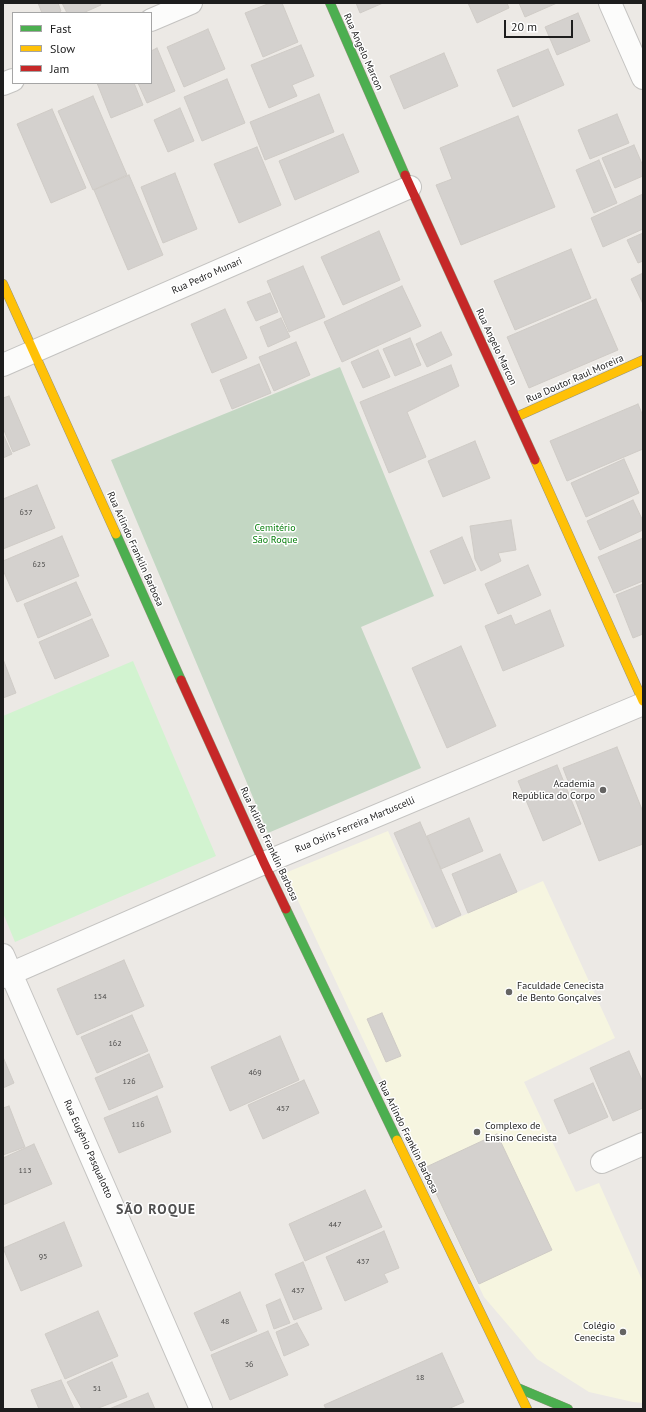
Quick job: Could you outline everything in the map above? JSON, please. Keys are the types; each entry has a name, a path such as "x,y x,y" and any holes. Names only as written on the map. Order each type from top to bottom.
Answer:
{"street":[{"path":"152,20 191,3"},
{"name":"Rua Angelo Marcon","path":"330,3 410,187 516,417 643,701"},
{"path":"610,3 643,78"},
{"name":"Rua Pedro Munari","path":"3,365 410,187"},
{"name":"Rua Arlindo Franklin Barbosa","path":"3,284 264,863 527,1409"},
{"name":"Rua Doutor Raul Moreira","path":"516,417 643,360"},
{"name":"Rua Osíris Ferreira Martuscelli","path":"6,969 264,863 643,704"},
{"name":"Rua Eugênio Pasqualotto","path":"6,969 201,1409"},
{"path":"602,1162 643,1144"},
{"path":"518,1388 568,1409"}],"shaded area":[{"name":"Complexo de Ensino Cenecista","path":"388,831 432,929 543,881 615,1038 524,1082 576,1192 599,1183 643,1282 643,1403 589,1392 537,1359 484,1297 285,873"}],"green space":[{"name":"Cemitério São Roque","path":"340,367 434,596 361,627 421,768 268,833 111,460"},
{"path":"133,661 216,856 15,942 3,913 3,716"}],"building":[{"path":"38,3 58,3 61,11 60,12 42,12"},
{"path":"62,3 100,3 101,5 85,12 66,12"},
{"path":"270,3 282,3 298,42 263,57 245,13"},
{"path":"356,3 383,3 360,13"},
{"path":"468,3 507,3 509,8 477,23"},
{"path":"519,3 557,3 525,17"},
{"path":"578,13 590,41 557,55 545,27"},
{"path":"208,29 225,69 184,87 167,47"},
{"path":"301,45 314,76 292,85 297,96 269,108 251,65"},
{"path":"157,48 175,91 147,103 138,84 152,84 152,50"},
{"path":"548,49 564,85 513,107 497,70"},
{"path":"444,53 458,86 404,109 390,76"},
{"path":"227,79 245,123 202,141 184,97"},
{"path":"97,84 134,84 143,105 111,118"},
{"path":"319,94 334,132 265,160 250,122"},
{"path":"93,96 127,175 93,190 58,111"},
{"path":"180,108 194,141 168,152 154,120"},
{"path":"52,109 86,188 51,203 17,124"},
{"path":"617,114 629,143 590,159 578,130"},
{"path":"518,116 555,207 461,245 436,185 452,179 440,148"},
{"path":"343,134 359,172 295,200 279,161"},
{"path":"634,145 643,166 643,176 615,188 602,158"},
{"path":"257,147 281,205 239,223 214,164"},
{"path":"599,160 617,203 594,213 576,170"},
{"path":"175,173 197,229 163,243 141,187"},
{"path":"129,175 163,255 128,270 94,190"},
{"path":"643,194 643,229 603,247 591,218"},
{"path":"379,231 400,280 343,305 321,257"},
{"path":"643,233 643,261 638,263 627,240"},
{"path":"571,249 591,298 515,330 494,281"},
{"path":"303,266 325,317 289,332 267,281"},
{"path":"643,273 643,304 631,279"},
{"path":"402,286 421,326 342,362 324,322"},
{"path":"270,293 278,312 256,321 247,302"},
{"path":"596,299 618,350 529,388 507,337"},
{"path":"225,309 247,358 212,373 191,324"},
{"path":"281,318 290,337 268,347 260,327"},
{"path":"441,332 452,355 427,367 416,344"},
{"path":"410,338 421,365 395,376 383,349"},
{"path":"296,342 310,375 274,391 259,357"},
{"path":"378,350 390,377 363,388 351,362"},
{"path":"259,364 271,393 232,409 220,380"},
{"path":"451,365 459,386 407,412 426,457 389,473 360,402"},
{"path":"9,396 30,445 13,452 3,428 3,398"},
{"path":"638,404 643,416 643,449 567,481 550,441"},
{"path":"3,434 12,454 3,458"},
{"path":"475,441 490,478 443,497 428,461"},
{"path":"624,459 639,493 586,517 571,483"},
{"path":"37,485 55,528 3,549 3,499"},
{"path":"633,500 643,521 643,530 600,550 587,521"},
{"path":"511,520 516,550 498,553 501,561 481,571 475,559 470,526"},
{"path":"62,536 79,576 17,602 3,570 3,561"},
{"path":"462,537 476,570 444,584 430,551"},
{"path":"643,538 643,581 614,593 598,557"},
{"path":"528,565 541,595 498,614 485,584"},
{"path":"76,582 91,615 38,638 24,604"},
{"path":"643,584 643,634 633,638 616,595"},
{"path":"550,610 564,646 503,671 485,626 511,615 515,625"},
{"path":"92,619 109,656 55,679 39,642"},
{"path":"461,646 496,726 447,748 412,668"},
{"path":"3,659 16,693 3,698"},
{"name":"Academia República do Corpo","path":"617,747 643,812 643,844 599,861 563,768"},
{"path":"557,765 581,824 543,841 518,781"},
{"path":"469,818 483,851 441,869 427,836"},
{"path":"420,822 461,915 436,927 394,833"},
{"path":"500,854 517,892 468,913 452,874"},
{"path":"124,960 144,1006 77,1035 57,989"},
{"path":"382,1013 401,1056 386,1062 367,1019"},
{"path":"132,1015 148,1051 97,1073 81,1037"},
{"path":"280,1036 299,1080 230,1111 211,1067"},
{"path":"629,1051 643,1082 643,1108 613,1121 590,1068"},
{"path":"149,1054 163,1087 109,1110 95,1078"},
{"path":"3,1057 14,1083 3,1088"},
{"path":"304,1080 319,1113 263,1139 248,1105"},
{"path":"593,1083 608,1117 569,1134 554,1100"},
{"path":"157,1096 171,1132 119,1153 104,1118"},
{"path":"9,1106 25,1147 3,1155 3,1108"},
{"path":"497,1134 552,1250 479,1284 424,1168"},
{"path":"34,1144 52,1184 3,1205 3,1158"},
{"path":"365,1190 382,1227 305,1261 289,1224"},
{"path":"64,1222 82,1266 21,1291 3,1248"},
{"path":"384,1231 399,1268 384,1274 388,1282 345,1301 326,1257"},
{"path":"303,1262 322,1309 294,1320 275,1274"},
{"path":"240,1292 257,1331 211,1351 194,1313"},
{"path":"280,1299 290,1323 274,1329 266,1305"},
{"path":"98,1311 118,1356 65,1379 45,1334"},
{"path":"297,1323 309,1345 284,1356 276,1332"},
{"path":"268,1331 288,1375 230,1400 211,1355"},
{"path":"442,1353 464,1402 448,1409 326,1409 324,1405"},
{"path":"112,1362 127,1397 96,1409 82,1409 67,1382"},
{"path":"61,1380 74,1409 39,1409 31,1390"},
{"path":"148,1393 155,1409 109,1409"}],"traffic: fast":[{"path":"330,3 405,175"},
{"path":"116,534 181,680"},
{"path":"286,909 397,1140"},
{"path":"518,1388 568,1409"}],"traffic: slow":[{"path":"3,284 116,534"},
{"path":"516,417 643,360"},
{"path":"535,460 643,701"},
{"path":"397,1140 527,1409"}],"traffic: jam":[{"path":"405,175 535,460"},
{"path":"181,680 286,909"}],"place":[{"name":"Academia República do Corpo","path":"603,790"},
{"name":"Faculdade Cenecista de Bento Gonçalves","path":"509,992"},
{"name":"Complexo de Ensino Cenecista","path":"477,1132"},
{"name":"Colégio Cenecista","path":"623,1332"}],"district":[{"name":"SÃO ROQUE","path":"156,1210"}]}
